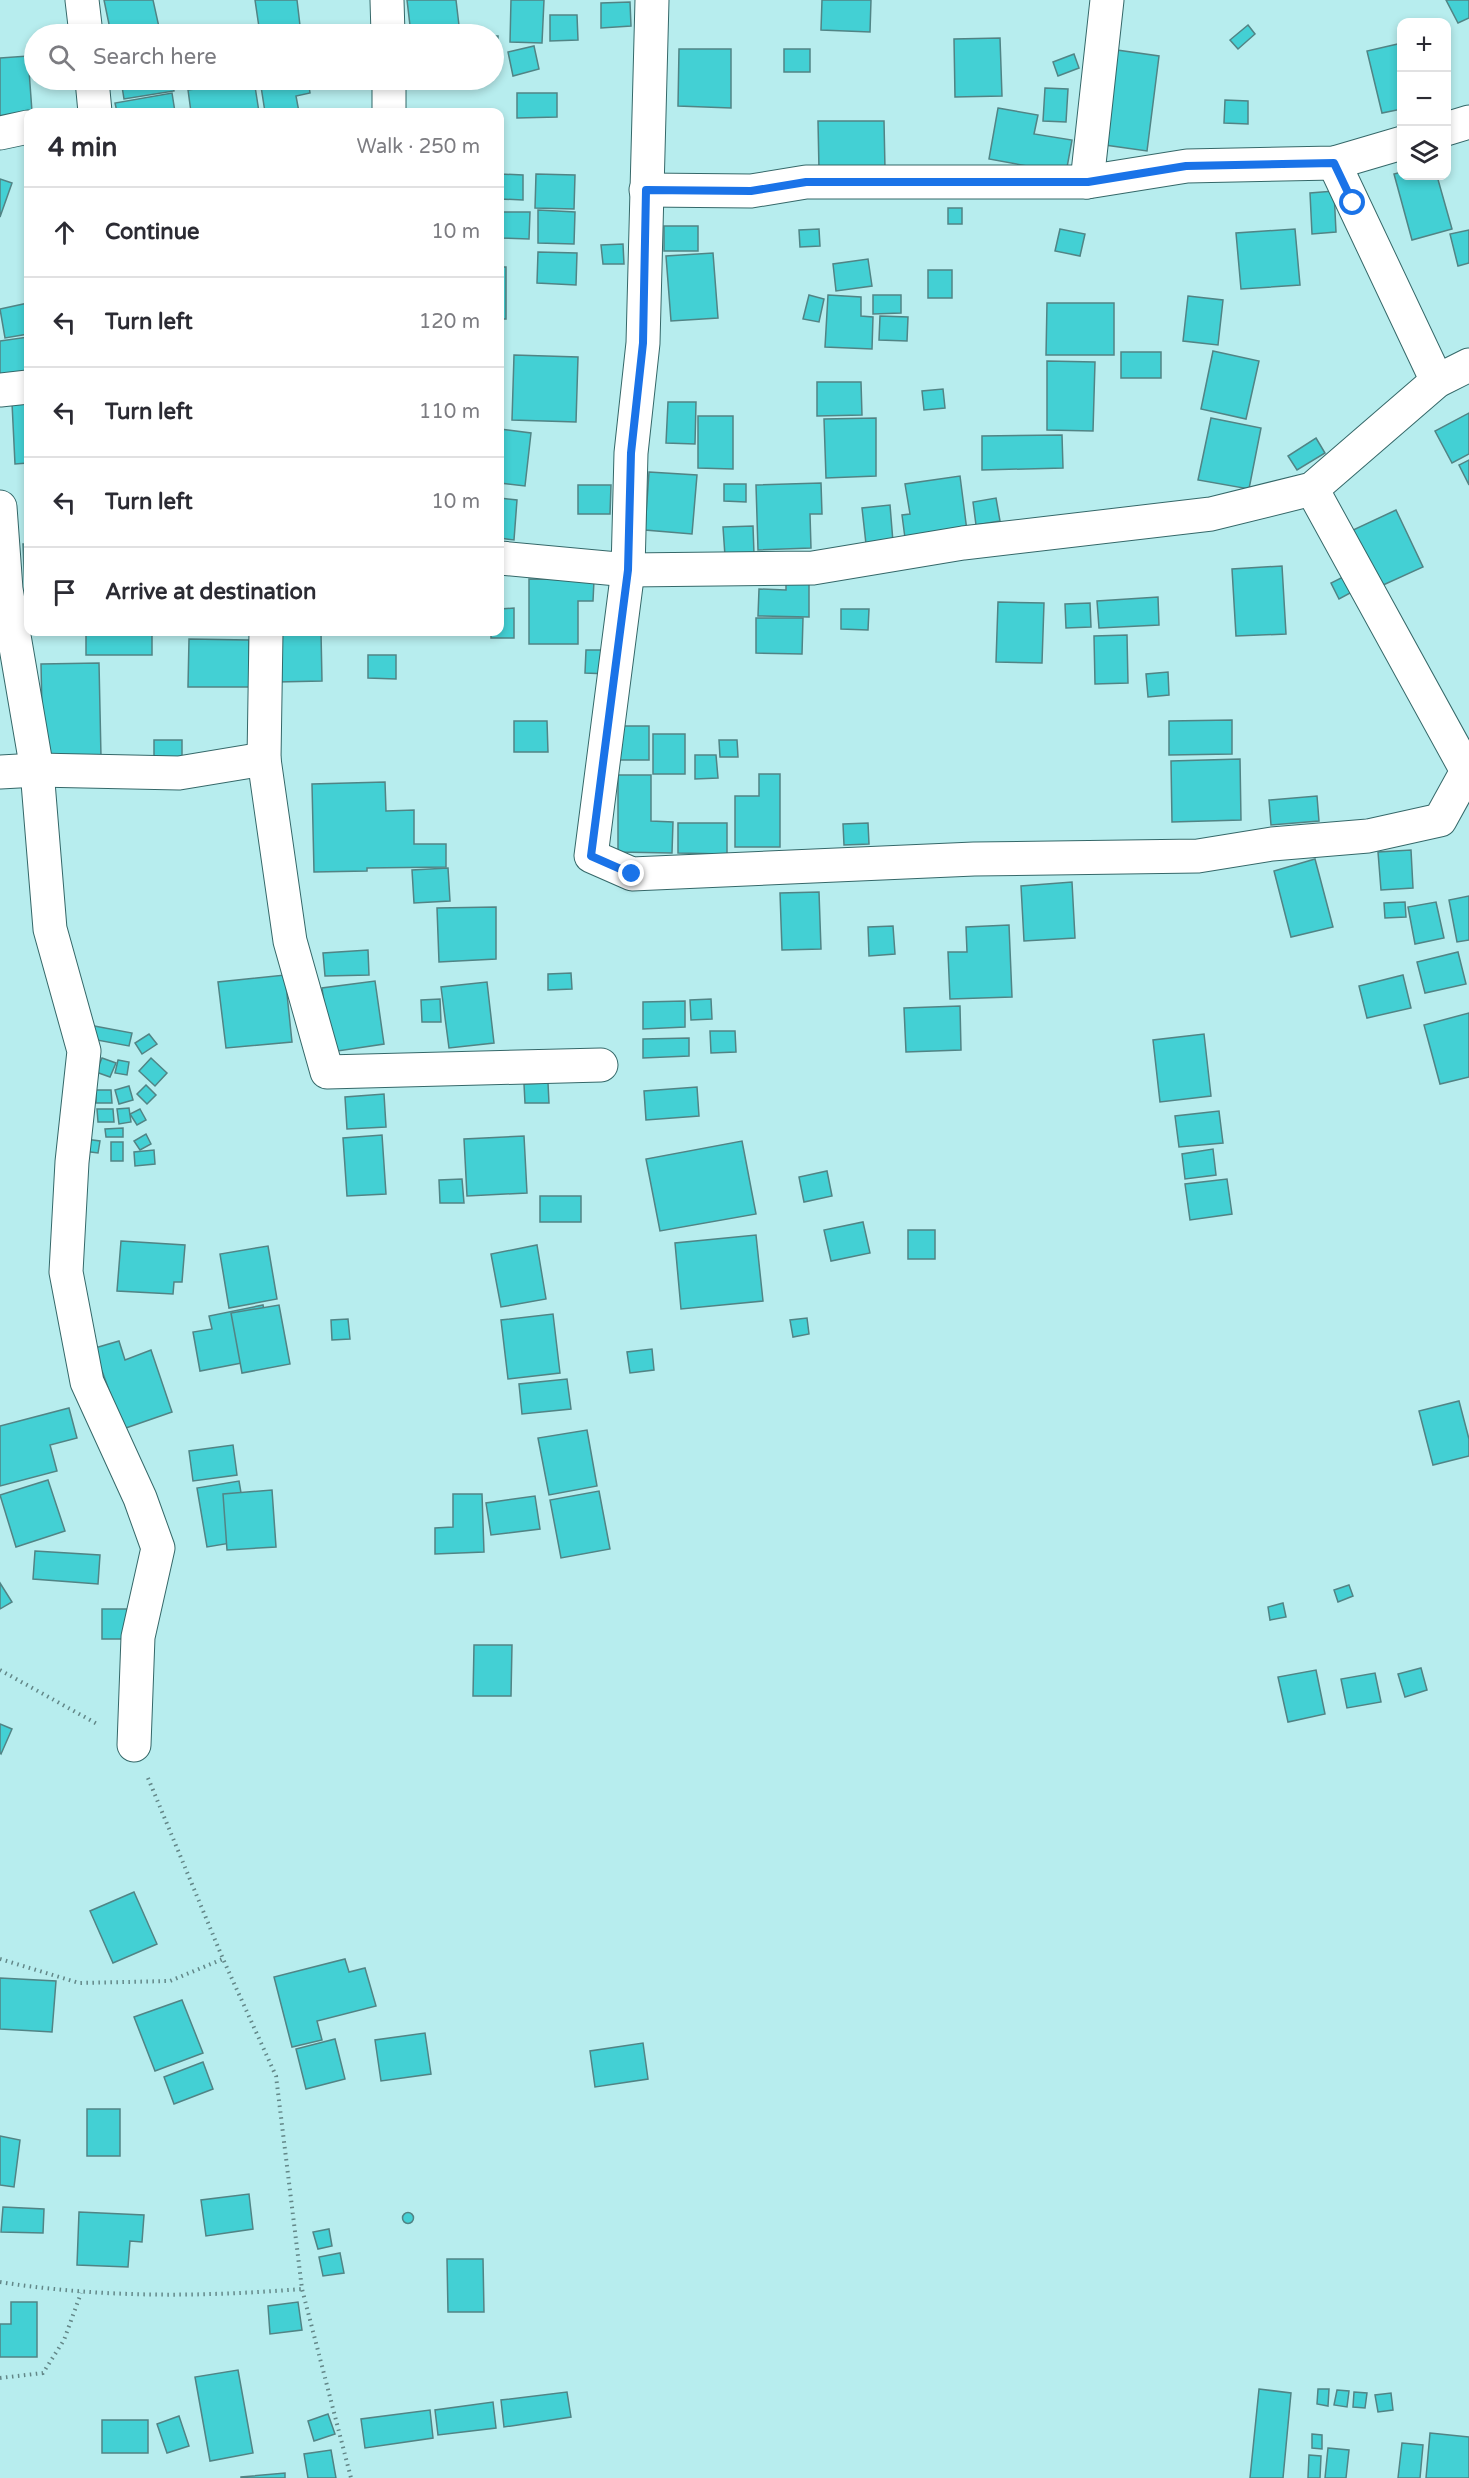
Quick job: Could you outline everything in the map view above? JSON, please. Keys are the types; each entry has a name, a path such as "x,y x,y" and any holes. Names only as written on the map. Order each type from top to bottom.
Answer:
{"street":[{"path":"82,0 85,24"},
{"path":"387,0 388,24"},
{"path":"652,0 643,343 631,453 628,570 591,856 632,874 974,860 1198,856 1272,844 1368,836 1440,820 1468,772 1312,489"},
{"path":"1088,182 1107,0"},
{"path":"93,90 95,108"},
{"path":"388,90 389,108"},
{"path":"1451,127 1469,122"},
{"path":"0,133 24,129"},
{"path":"646,190 751,191 806,182 1088,182 1186,166 1334,163 1397,143"},
{"path":"1334,163 1437,381"},
{"path":"504,558 628,570 813,568 963,543 1211,514 1312,489 1437,381 1469,365"},
{"path":"0,390 24,387"},
{"path":"0,507 6,589 37,770 50,929 84,1051 72,1161 66,1272 87,1382 140,1498 158,1548 138,1638 134,1745"},
{"path":"266,636 264,759 290,941 327,1072 601,1065"},
{"path":"0,771 179,773 264,759"}],"path":[{"path":"0,1670 134,1745 223,1959 276,2076 302,2289 351,2478"},
{"path":"0,1959 79,1983 170,1981 223,1959"},
{"path":"0,2282 81,2293 162,2296 225,2295 302,2289"},
{"path":"0,2378 43,2373 64,2340 81,2293"}],"building":[{"path":"104,0 153,0 158,24 109,24"},
{"path":"255,0 297,0 300,24 259,24"},
{"path":"407,0 456,0 459,24 410,24"},
{"path":"511,0 544,0 542,43 510,42"},
{"path":"822,0 871,0 870,32 821,30"},
{"path":"1446,0 1469,0 1469,18 1458,23"},
{"path":"630,2 631,26 601,28 601,3"},
{"path":"550,15 577,15 578,40 550,41"},
{"path":"1248,25 1255,34 1238,49 1230,40"},
{"path":"1000,38 1002,96 955,97 954,39"},
{"path":"1397,44 1397,110 1382,113 1367,51"},
{"path":"534,46 539,69 513,76 508,52"},
{"path":"679,49 731,49 731,108 678,106"},
{"path":"784,49 810,49 810,72 784,72"},
{"path":"1110,49 1159,56 1147,151 1098,144"},
{"path":"1074,54 1079,68 1058,76 1053,62"},
{"path":"24,56 24,90 30,90 32,108 24,108 24,114 0,118 0,58"},
{"path":"1045,88 1068,89 1066,122 1043,121"},
{"path":"123,90 174,91 124,99"},
{"path":"188,90 256,90 258,108 190,108"},
{"path":"262,90 310,90 310,93 296,96 298,108 264,108"},
{"path":"172,93 174,108 116,108 115,103"},
{"path":"517,93 557,93 557,117 517,118"},
{"path":"1225,100 1248,101 1248,124 1224,123"},
{"path":"998,108 1038,115 1034,134 1072,140 1066,173 989,159"},
{"path":"818,121 884,121 885,169 819,170"},
{"path":"1397,173 1397,180 1438,180 1452,229 1412,240 1394,174"},
{"path":"504,174 523,175 523,200 504,199"},
{"path":"536,174 575,175 574,209 535,208"},
{"path":"0,179 12,183 0,217"},
{"path":"1334,191 1336,232 1312,234 1310,193"},
{"path":"948,208 962,208 962,224 948,224"},
{"path":"538,210 575,212 574,244 538,243"},
{"path":"504,212 530,212 529,239 504,238"},
{"path":"664,226 698,226 698,251 664,251"},
{"path":"819,229 820,246 800,247 799,230"},
{"path":"1060,229 1085,234 1080,256 1055,251"},
{"path":"1295,229 1300,285 1241,289 1236,233"},
{"path":"1469,230 1469,263 1458,266 1450,234"},
{"path":"623,244 624,264 603,264 601,245"},
{"path":"538,252 577,253 576,285 537,283"},
{"path":"713,253 718,318 671,321 666,256"},
{"path":"868,259 872,286 836,291 833,264"},
{"path":"504,267 506,267 506,319 504,319"},
{"path":"928,270 952,270 952,298 928,298"},
{"path":"809,295 824,299 819,322 803,319"},
{"path":"828,295 861,297 861,316 873,317 872,349 825,347"},
{"path":"873,295 901,295 901,313 873,314"},
{"path":"1188,296 1223,300 1218,345 1183,341"},
{"path":"1047,303 1114,303 1114,355 1046,355"},
{"path":"24,304 24,335 5,338 0,309"},
{"path":"880,316 908,317 907,341 879,340"},
{"path":"24,338 24,373 0,378 0,341"},
{"path":"1213,351 1259,361 1246,419 1201,409"},
{"path":"1121,352 1161,352 1161,378 1121,378"},
{"path":"514,355 578,357 576,422 512,420"},
{"path":"1047,361 1095,362 1093,431 1047,430"},
{"path":"817,382 861,382 862,415 817,416"},
{"path":"943,389 945,408 924,410 922,391"},
{"path":"24,402 24,463 15,464 12,403"},
{"path":"668,402 696,402 695,444 666,443"},
{"path":"1469,413 1469,454 1452,463 1435,431"},
{"path":"698,416 733,416 733,469 698,468"},
{"path":"876,418 876,476 826,478 824,419"},
{"path":"1211,418 1261,428 1249,489 1198,480"},
{"path":"504,430 531,433 525,486 504,483"},
{"path":"1062,435 1063,468 982,470 982,436"},
{"path":"1316,438 1325,453 1297,470 1288,456"},
{"path":"1469,460 1469,485 1459,465"},
{"path":"649,472 697,475 692,534 645,530"},
{"path":"960,476 967,531 905,538 902,515 910,514 905,484"},
{"path":"821,483 822,514 810,514 811,548 758,550 756,485"},
{"path":"724,484 746,484 746,502 724,501"},
{"path":"578,485 611,485 610,514 578,514"},
{"path":"504,498 517,500 514,540 504,539"},
{"path":"996,498 1000,521 976,525 973,502"},
{"path":"890,505 893,542 866,544 862,508"},
{"path":"1396,510 1423,567 1381,586 1353,530"},
{"path":"753,526 754,554 725,556 723,527"},
{"path":"1282,566 1286,634 1236,636 1232,569"},
{"path":"1347,575 1354,591 1339,599 1331,583"},
{"path":"529,579 594,580 593,601 578,601 578,644 529,644"},
{"path":"786,579 809,579 809,617 758,616 759,589 786,590"},
{"path":"1158,597 1159,625 1099,628 1097,601"},
{"path":"998,602 1044,603 1042,663 996,662"},
{"path":"1090,603 1091,627 1066,628 1065,604"},
{"path":"514,608 514,638 491,638 491,636 504,636 504,609"},
{"path":"841,609 869,609 868,630 841,629"},
{"path":"756,618 803,618 802,654 756,653"},
{"path":"1127,635 1128,683 1095,684 1094,636"},
{"path":"86,636 152,636 152,655 86,655"},
{"path":"277,636 321,636 322,681 277,682"},
{"path":"189,639 249,640 249,687 188,687"},
{"path":"586,650 610,650 609,674 585,673"},
{"path":"368,655 396,655 396,679 368,678"},
{"path":"99,663 101,757 43,759 41,664"},
{"path":"1168,672 1169,695 1148,697 1146,674"},
{"path":"1232,720 1232,754 1169,755 1169,721"},
{"path":"514,721 547,721 548,752 514,752"},
{"path":"615,726 649,726 649,760 615,760"},
{"path":"653,734 685,734 685,774 653,774"},
{"path":"154,740 182,740 182,761 154,761"},
{"path":"719,740 737,740 738,757 720,757"},
{"path":"695,755 716,755 718,778 695,779"},
{"path":"1240,759 1241,820 1172,822 1171,761"},
{"path":"759,774 780,774 780,847 735,847 735,796 759,796"},
{"path":"618,775 651,775 651,821 673,822 672,853 618,852"},
{"path":"385,782 386,811 414,810 414,844 446,844 446,867 367,868 367,871 314,872 312,784"},
{"path":"1317,796 1319,821 1271,825 1269,800"},
{"path":"678,823 727,823 727,854 678,853"},
{"path":"868,823 869,844 844,845 843,824"},
{"path":"1411,850 1413,888 1381,890 1378,852"},
{"path":"1315,859 1333,927 1291,937 1274,871"},
{"path":"448,868 450,901 414,903 412,870"},
{"path":"1072,882 1075,938 1024,941 1021,886"},
{"path":"819,892 821,949 782,950 780,893"},
{"path":"1469,896 1469,940 1457,942 1449,900"},
{"path":"1405,902 1406,917 1385,918 1384,903"},
{"path":"1436,902 1444,938 1415,944 1408,907"},
{"path":"496,907 496,959 439,962 437,908"},
{"path":"1009,925 1012,997 950,999 948,952 967,952 966,927"},
{"path":"893,926 895,954 869,956 868,927"},
{"path":"368,950 369,975 325,976 323,953"},
{"path":"1458,952 1466,984 1425,993 1417,962"},
{"path":"571,973 572,989 548,990 548,974"},
{"path":"285,975 292,1042 226,1048 218,982"},
{"path":"1403,975 1411,1008 1367,1018 1359,986"},
{"path":"375,981 384,1044 331,1052 322,988"},
{"path":"487,982 494,1043 449,1048 441,987"},
{"path":"440,999 441,1022 422,1022 421,1000"},
{"path":"711,999 712,1019 691,1020 690,1000"},
{"path":"685,1001 685,1027 643,1029 643,1002"},
{"path":"960,1006 961,1050 906,1052 904,1008"},
{"path":"1469,1013 1469,1077 1440,1084 1424,1025"},
{"path":"89,1025 132,1033 129,1046 86,1038"},
{"path":"710,1031 735,1031 736,1052 711,1053"},
{"path":"149,1034 157,1044 142,1054 135,1043"},
{"path":"1204,1034 1211,1096 1160,1102 1153,1040"},
{"path":"689,1038 689,1056 643,1058 643,1039"},
{"path":"102,1058 116,1063 110,1077 96,1072"},
{"path":"151,1058 167,1073 155,1086 139,1071"},
{"path":"118,1060 129,1062 127,1075 115,1073"},
{"path":"548,1083 549,1103 525,1103 524,1084"},
{"path":"146,1085 156,1095 147,1104 137,1094"},
{"path":"129,1086 133,1100 119,1104 115,1090"},
{"path":"697,1087 699,1116 646,1120 644,1091"},
{"path":"96,1090 111,1090 112,1103 96,1103"},
{"path":"384,1094 386,1127 347,1129 345,1097"},
{"path":"129,1108 131,1122 119,1124 117,1109"},
{"path":"97,1109 113,1109 114,1122 98,1122"},
{"path":"140,1109 146,1120 137,1125 130,1114"},
{"path":"1219,1111 1223,1143 1179,1147 1175,1116"},
{"path":"123,1128 123,1137 106,1137 105,1129"},
{"path":"146,1134 151,1144 140,1150 134,1141"},
{"path":"382,1135 386,1194 347,1196 343,1138"},
{"path":"524,1136 527,1193 467,1196 464,1139"},
{"path":"85,1139 100,1141 98,1153 83,1151"},
{"path":"742,1141 756,1214 660,1231 646,1159"},
{"path":"111,1142 123,1142 123,1161 111,1161"},
{"path":"1213,1149 1216,1175 1185,1179 1182,1154"},
{"path":"154,1150 155,1164 135,1166 134,1152"},
{"path":"827,1171 832,1196 804,1202 799,1177"},
{"path":"462,1179 464,1203 440,1203 439,1180"},
{"path":"1227,1179 1232,1214 1190,1220 1185,1184"},
{"path":"540,1196 581,1196 581,1222 540,1222"},
{"path":"863,1222 870,1253 831,1261 824,1230"},
{"path":"908,1230 935,1230 935,1259 908,1259"},
{"path":"756,1235 763,1301 681,1309 675,1243"},
{"path":"121,1241 185,1245 182,1282 174,1282 173,1294 117,1291"},
{"path":"537,1245 546,1299 501,1307 491,1254"},
{"path":"268,1246 277,1299 229,1308 220,1254"},
{"path":"263,1305 273,1357 200,1371 193,1332 212,1329 209,1316"},
{"path":"279,1305 290,1364 242,1373 231,1313"},
{"path":"553,1314 560,1373 508,1379 501,1320"},
{"path":"807,1318 809,1334 793,1337 790,1320"},
{"path":"348,1319 350,1339 332,1340 331,1320"},
{"path":"119,1341 125,1360 151,1350 172,1412 123,1429 102,1371 96,1373 88,1350"},
{"path":"652,1349 654,1370 630,1373 627,1352"},
{"path":"567,1379 571,1409 522,1414 519,1384"},
{"path":"1459,1401 1469,1439 1469,1456 1433,1465 1419,1411"},
{"path":"69,1408 77,1438 50,1445 57,1471 0,1486 0,1426"},
{"path":"587,1430 597,1486 549,1495 538,1438"},
{"path":"233,1445 237,1475 193,1481 189,1451"},
{"path":"48,1480 65,1531 16,1547 0,1495"},
{"path":"239,1481 249,1540 207,1547 197,1488"},
{"path":"272,1490 276,1547 227,1550 223,1494"},
{"path":"599,1491 610,1549 561,1558 550,1500"},
{"path":"453,1494 482,1494 484,1552 435,1554 435,1528 453,1527"},
{"path":"535,1496 540,1529 491,1535 486,1503"},
{"path":"35,1551 100,1555 98,1584 33,1579"},
{"path":"0,1583 12,1602 0,1609"},
{"path":"1349,1585 1353,1596 1338,1602 1334,1590"},
{"path":"1283,1603 1286,1617 1270,1620 1268,1607"},
{"path":"102,1609 128,1609 128,1639 102,1639"},
{"path":"474,1645 512,1645 511,1696 473,1696"},
{"path":"1421,1668 1427,1690 1405,1697 1398,1674"},
{"path":"1316,1670 1325,1714 1288,1722 1278,1677"},
{"path":"1375,1673 1381,1702 1347,1708 1341,1679"},
{"path":"0,1724 12,1729 1,1754 0,1753"},
{"path":"134,1892 157,1944 113,1963 90,1911"},
{"path":"345,1959 349,1972 365,1968 376,2006 317,2021 322,2040 292,2047 274,1977"},
{"path":"0,1978 56,1981 52,2032 0,2029"},
{"path":"182,2000 203,2053 155,2071 134,2017"},
{"path":"425,2033 431,2074 381,2081 375,2040"},
{"path":"335,2039 345,2079 306,2089 296,2049"},
{"path":"643,2043 648,2079 595,2087 590,2051"},
{"path":"203,2062 213,2089 174,2104 164,2077"},
{"path":"87,2109 120,2109 120,2156 87,2156"},
{"path":"0,2136 20,2140 14,2187 0,2185"},
{"path":"249,2194 253,2229 206,2236 201,2200"},
{"path":"3,2207 44,2209 43,2233 1,2232"},
{"path":"79,2212 144,2215 142,2242 130,2241 128,2267 77,2265"},
{"path":"408,2212 414,2218 408,2224 402,2218"},
{"path":"329,2229 332,2246 318,2249 313,2232"},
{"path":"340,2253 344,2273 323,2276 319,2257"},
{"path":"447,2259 483,2259 484,2312 448,2312"},
{"path":"11,2302 37,2302 37,2357 0,2357 0,2324 11,2324"},
{"path":"298,2302 302,2330 270,2334 268,2306"},
{"path":"238,2370 253,2453 210,2461 195,2377"},
{"path":"1259,2389 1291,2393 1283,2478 1250,2478"},
{"path":"1318,2389 1329,2389 1328,2406 1317,2404"},
{"path":"1337,2390 1349,2391 1347,2407 1334,2405"},
{"path":"567,2392 571,2417 504,2427 501,2400"},
{"path":"1354,2392 1367,2393 1365,2408 1353,2407"},
{"path":"1391,2393 1393,2410 1378,2412 1375,2395"},
{"path":"493,2402 496,2428 438,2435 435,2410"},
{"path":"430,2410 433,2438 365,2448 361,2419"},
{"path":"328,2414 335,2434 314,2441 308,2421"},
{"path":"179,2416 189,2446 167,2453 157,2424"},
{"path":"102,2420 148,2420 148,2453 102,2453"},
{"path":"1430,2433 1469,2437 1469,2478 1426,2478"},
{"path":"1312,2434 1322,2435 1322,2449 1312,2448"},
{"path":"1402,2443 1423,2445 1420,2478 1398,2478"},
{"path":"1328,2448 1349,2450 1346,2478 1325,2478"},
{"path":"331,2450 336,2478 308,2478 304,2454"},
{"path":"1309,2455 1321,2456 1320,2478 1308,2478"},
{"path":"285,2473 285,2478 241,2478 241,2477"}],"route":[{"path":"632,874 591,856 628,570 631,453 643,343 646,190 751,191 806,182 1088,182 1186,166 1334,163 1353,203"}]}
